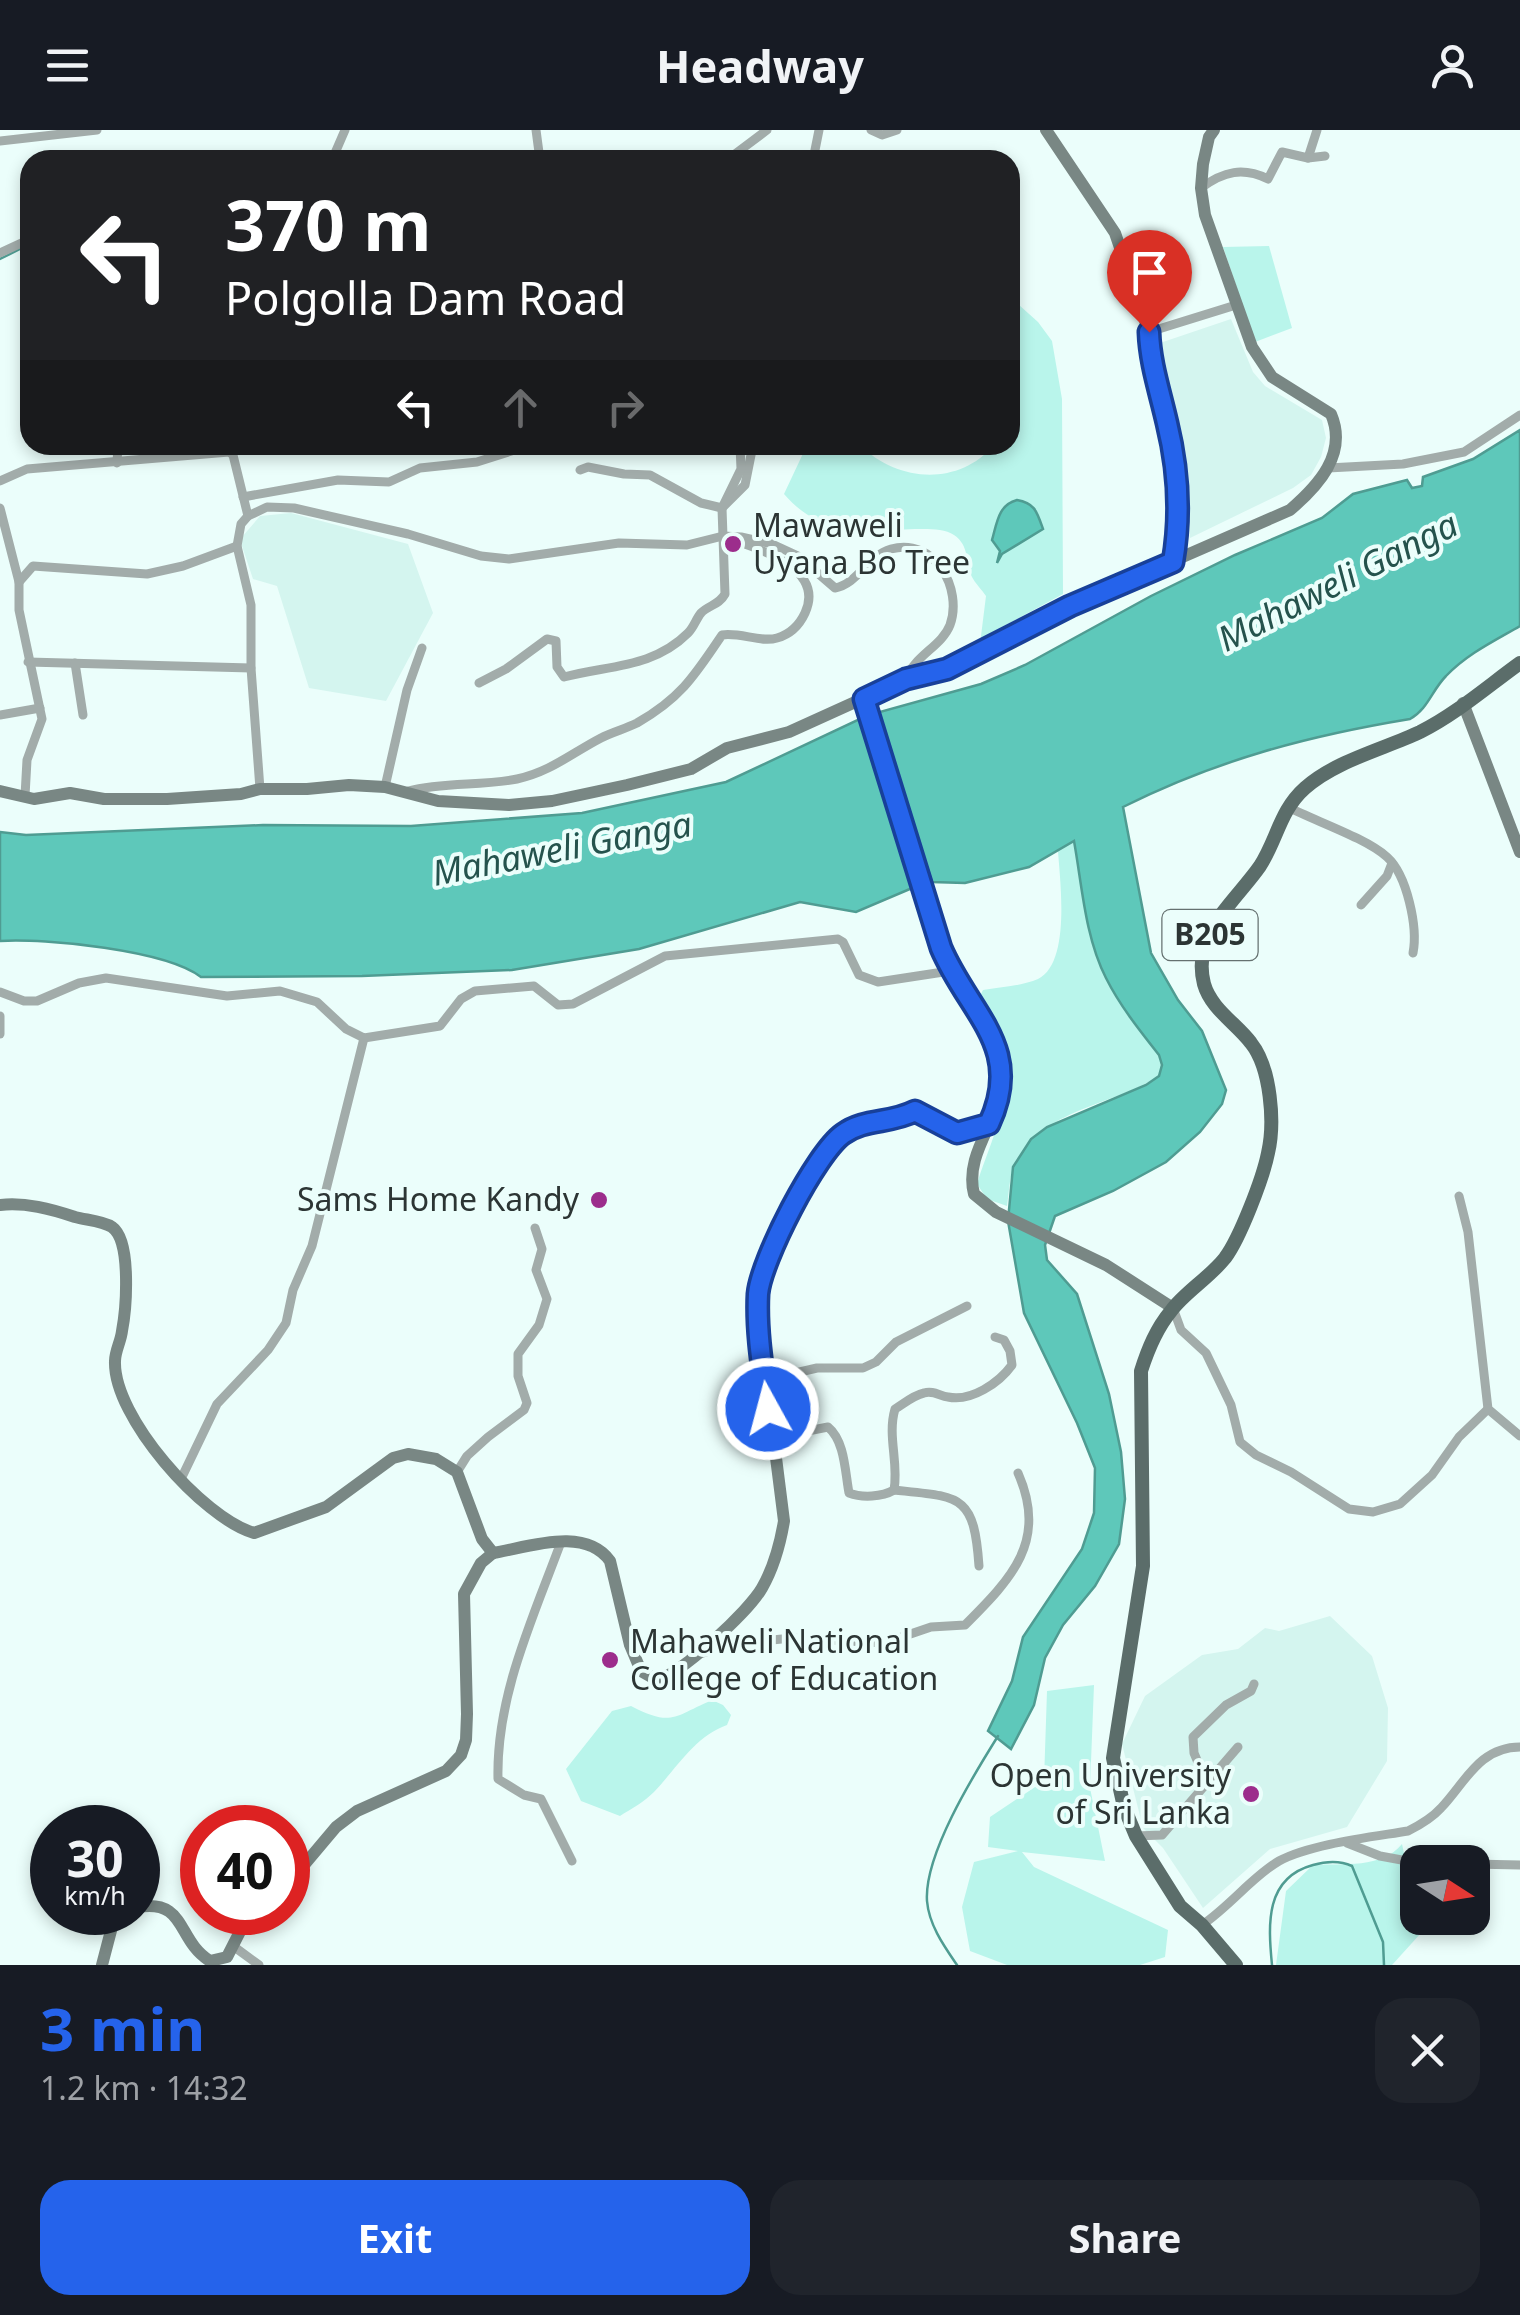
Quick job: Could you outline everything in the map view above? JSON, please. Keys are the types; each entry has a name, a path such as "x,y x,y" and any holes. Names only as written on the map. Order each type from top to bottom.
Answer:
{"main road":[{"name":"B205","path":"1236,1965 1180,1906 1136,1836 1124,1807 1113,1758 1143,1566 1141,1371 1151,1341 1173,1308 1228,1254 1267,1158 1272,1134 1270,1096 1254,1046 1216,1006 1205,986 1202,966 1215,920 1260,866 1288,807 1306,788 1326,774 1425,730 1520,663"}],"street":[{"path":"0,141 97,130"},
{"path":"738,150 767,130"},
{"path":"871,130 882,134 897,130"},
{"path":"1046,130 1115,233 1149,332 1174,466 1178,518 1173,562"},
{"path":"0,791 34,798 70,793 104,799 167,800 241,794 260,788 385,787 438,801 528,803 626,785 692,769 727,748 866,706 906,679 947,669 1070,606 1290,510 1317,488 1328,468 1336,438 1331,414 1272,377 1252,347 1205,215 1202,188 1206,150 1214,130"},
{"path":"1308,158 1317,130"},
{"path":"1202,188 1234,171 1248,170 1268,179 1282,152 1308,158 1324,156"},
{"path":"1149,332 1236,306"},
{"path":"1328,468 1402,464 1464,452 1520,415"},
{"path":"117,455 117,462"},
{"path":"0,481 27,469 195,455"},
{"path":"230,455 248,516"},
{"path":"243,497 338,480 389,482 420,468 477,462 499,455"},
{"path":"479,683 506,669 547,638 556,641 557,667 564,677 626,667 668,650 691,630 702,612 722,601 727,570 722,508 741,469 740,455"},
{"path":"722,508 745,485 751,455"},
{"path":"580,470 604,468 650,475 701,503 722,508"},
{"path":"0,508 2,533 19,582 18,610 42,719 27,760 25,796"},
{"path":"260,788 251,668 251,604 237,546 241,524 248,516 267,508 294,508 408,534 480,556 509,559 619,542 687,545 722,536 772,544 798,556 835,588 846,586 870,562 891,549 914,549 936,560 951,583 954,604 949,628 914,664 906,679"},
{"path":"402,793 426,786 516,779 542,772 634,724 676,697 722,634 774,640 796,629 808,608 806,583 787,561 722,536"},
{"path":"14,559 33,566 147,574 183,566 237,546"},
{"path":"19,582 33,566"},
{"path":"385,787 407,690 422,648"},
{"path":"28,662 251,668"},
{"path":"74,663 82,715"},
{"path":"1463,704 1520,852"},
{"path":"866,706 950,971 983,1022 1003,1071 1001,1090 972,1182 974,1194 990,1208 1106,1264 1173,1308 1182,1330 1206,1353 1231,1405 1240,1442 1349,1509 1373,1512 1400,1504 1432,1475 1459,1437 1488,1409"},
{"path":"0,716 40,708"},
{"path":"1288,807 1372,848 1392,863 1413,909 1412,953"},
{"path":"1362,905 1387,876 1392,863"},
{"path":"0,992 37,1002 79,983 106,978 227,996 280,991 317,1002 346,1029 364,1038 440,1026 460,999 484,989 534,986 558,1005 572,1004 648,962 685,953 838,939 859,975 878,982 950,971"},
{"path":"0,1016 0,1034"},
{"path":"181,1479 217,1404 268,1350 286,1323 293,1290 312,1246 364,1038"},
{"path":"310,1858 336,1827 357,1812 446,1771 461,1755 467,1714 464,1594 481,1563 492,1553 561,1542 590,1542 602,1550 610,1560 630,1645 641,1671 657,1680 666,1678 697,1655 759,1593 772,1570 784,1522 764,1380 759,1323 761,1274 812,1170 827,1146 848,1130 874,1121 896,1121 915,1111 957,1133 989,1124"},
{"path":"1458,1196 1468,1232 1488,1409 1520,1436"},
{"path":"0,1205 48,1208 110,1226 118,1234 126,1280 123,1324 115,1360 119,1389 133,1419 158,1455 242,1530 254,1533 326,1507 393,1458 423,1456 457,1472 482,1539 492,1553"},
{"path":"457,1472 468,1456 527,1404 518,1376 518,1354 539,1325 547,1299 536,1270 542,1249 536,1228"},
{"path":"764,1380 817,1368 863,1368 876,1362 896,1342 967,1306"},
{"path":"894,1490 897,1477 890,1423 895,1409 924,1393 971,1396 996,1382 1012,1365 1004,1340 994,1338"},
{"path":"772,1438 828,1427 838,1439 849,1493 857,1496 894,1490 941,1495 963,1504 976,1528 979,1566"},
{"path":"697,1655 732,1644 792,1638 884,1643 931,1627 965,1624 1017,1565 1026,1544 1029,1500 1018,1473"},
{"path":"561,1542 513,1671 497,1748 498,1779 524,1795 541,1798 572,1861"},
{"path":"1206,1784 1194,1754 1193,1737 1226,1706 1252,1691 1254,1684"},
{"path":"1136,1836 1162,1835 1238,1747"},
{"path":"1202,1925 1243,1894 1261,1873 1283,1859 1344,1842 1408,1831 1421,1824 1440,1810 1485,1757 1520,1747"},
{"path":"1344,1842 1400,1860"},
{"path":"1490,1864 1520,1865"},
{"path":"160,1906 174,1913 195,1952 210,1961 227,1957 238,1935"},
{"path":"102,1965 110,1935"},
{"path":"233,1946 259,1965"}],"shaded area":[{"path":"1269,246 1292,328 1255,342 1223,247"},
{"path":"1020,306 1052,341 1062,399 1063,594 991,633 980,644 986,596 972,577 965,549 954,535 930,529 844,528 813,518 784,494 802,455 872,455 891,467 927,475 963,468 983,455 1020,455"},
{"path":"1231,319 1253,372 1265,386 1322,420 1326,438 1311,475 1293,488 1190,538 1177,423 1160,343"},
{"path":"291,513 408,544 433,613 386,701 309,688 277,586 253,579 242,537 260,516"},
{"path":"1074,840 1085,910 1099,962 1162,1065 1159,1076 1077,1111 1039,1133 1014,1167 1007,1206 987,1199 977,1184 1000,1116 1007,1081 1004,1047 980,996 983,990 1038,979 1048,970 1055,956 1061,920 1058,851"},
{"name":"Open University of Sri Lanka","path":"1330,1616 1372,1656 1388,1708 1387,1761 1347,1827 1270,1849 1203,1908 1163,1848 1143,1828 1122,1744 1145,1696 1202,1655 1238,1649 1265,1628 1279,1631"},
{"path":"1094,1685 1090,1788 1105,1861 1022,1852 1034,1867 1168,1930 1165,1957 1140,1965 1007,1965 970,1951 962,1907 974,1862 1018,1851 988,1847 990,1817 1044,1781 1047,1691"},
{"path":"712,1700 731,1715 727,1725 696,1745 646,1799 620,1816 581,1801 566,1769 612,1711 631,1706 664,1718"},
{"path":"1400,1846 1400,1935 1419,1935 1392,1965 1276,1965 1286,1891 1313,1865 1373,1861"}],"water":[{"name":"Mahaweli Ganga","path":"1520,430 1520,626 1454,668 1410,719 1263,752 1193,776 1123,807 1151,953 1178,1000 1202,1031 1226,1090 1222,1104 1200,1132 1166,1162 1055,1216 1045,1245 1047,1260 1077,1294 1109,1394 1121,1452 1125,1499 1119,1544 1045,1658 1034,1705 1011,1749 988,1731 1012,1681 1023,1637 1082,1549 1094,1513 1095,1468 1024,1313 1008,1221 1013,1167 1031,1139 1047,1127 1146,1085 1159,1076 1162,1065 1099,962 1085,911 1074,841 1029,867 965,883 932,882 876,713 981,684 1025,665 1151,596 1322,518 1353,494 1407,480 1412,488 1422,486 1423,477 1473,459"},
{"path":"1017,500 1034,509 1043,529 1002,554 997,563 1000,551 992,540 997,521 1002,510"},
{"name":"Mahaweli Ganga","path":"864,717 917,886 856,912 800,902 639,949 512,970 362,976 201,977 134,953 74,944 0,941 0,832 26,835 263,825 411,826 582,813 726,782"}],"waterway":[{"path":"0,259 20,249"},
{"path":"957,1965 931,1918 928,1882 952,1816 998,1736"},
{"path":"1272,1965 1271,1919 1278,1892 1297,1871 1333,1862 1352,1866 1383,1942 1384,1965"}],"place":[{"name":"Mawaweli Uyana Bo Tree","path":"733,544"},
{"name":"Sams Home Kandy","path":"599,1200"},
{"name":"Mahaweli National College of Education","path":"610,1660"},
{"name":"Open University of Sri Lanka","path":"1251,1794"}],"route":[{"path":"768,1409 759,1323 761,1274 827,1146 848,1130 874,1121 896,1121 915,1111 957,1133 989,1124 1002,1082 996,1046 950,971 941,948 864,699 906,679 947,669 1070,606 1173,562 1178,535 1174,466 1149,332"}]}
